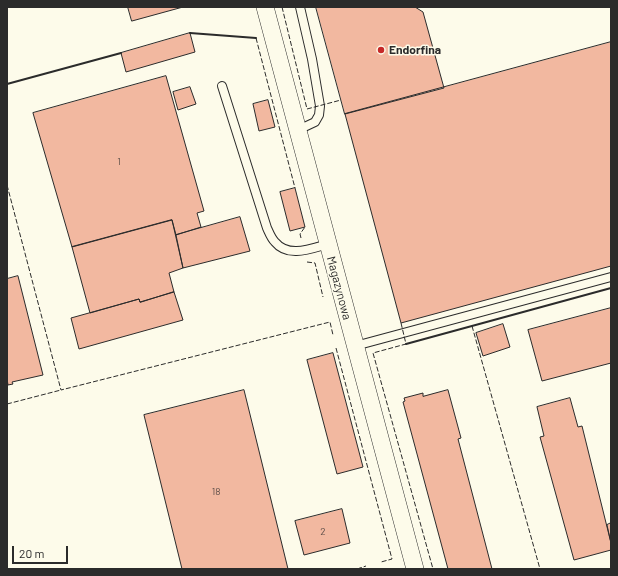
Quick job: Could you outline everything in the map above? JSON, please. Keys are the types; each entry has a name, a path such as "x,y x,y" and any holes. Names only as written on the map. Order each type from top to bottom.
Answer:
{"street":[{"name":"Magazynowa","path":"264,7 415,569"}],"lane":[{"path":"298,130 315,122 319,115 320,106 312,59 300,7"},
{"path":"222,86 267,228 275,242 285,251 304,251 328,244"},
{"path":"354,346 611,278"}],"building":[{"path":"128,7 183,7 132,21"},
{"name":"Endorfina","path":"316,7 415,7 423,12 444,88 345,114"},
{"path":"190,33 195,52 126,72 121,53"},
{"path":"611,42 611,266 401,323 345,114"},
{"path":"166,76 204,211 197,213 201,227 176,235 172,220 72,247 33,113"},
{"path":"190,87 196,104 178,110 173,92"},
{"path":"268,100 275,127 259,131 253,104"},
{"path":"295,188 305,227 290,231 280,192"},
{"path":"240,217 250,251 183,268 176,235"},
{"path":"172,220 183,268 169,273 174,292 140,302 139,299 90,313 72,247"},
{"path":"18,276 43,375 12,382 13,384 8,385 7,279"},
{"path":"174,292 183,320 79,349 71,318 139,299 140,302"},
{"path":"611,308 611,363 542,381 528,330"},
{"path":"503,324 510,347 483,356 476,333"},
{"path":"333,353 363,467 337,474 307,360"},
{"path":"244,390 288,569 182,569 144,415"},
{"path":"448,390 461,438 458,439 492,569 448,569 403,402 405,401 404,398 423,393 423,396"},
{"path":"570,398 578,427 582,426 611,543 611,550 574,560 540,437 544,436 537,407"},
{"path":"342,509 350,543 304,555 295,521"},
{"path":"611,523 611,543 607,525"}],"fence":[{"path":"282,7 307,109 341,100"},
{"path":"256,38 295,188"},
{"path":"7,185 61,390 330,322 333,335"},
{"path":"301,238 300,234 305,227"},
{"path":"307,262 315,263 323,297"},
{"path":"401,323 406,344 373,353 433,569"},
{"path":"472,326 540,569"},
{"path":"336,348 392,559 381,562"},
{"path":"7,404 61,390"},
{"path":"357,569 366,566"}],"wall":[{"path":"190,33 256,38"},
{"path":"7,84 121,53"},
{"path":"406,344 611,288"}],"place":[{"name":"Endorfina","path":"381,50"}]}
